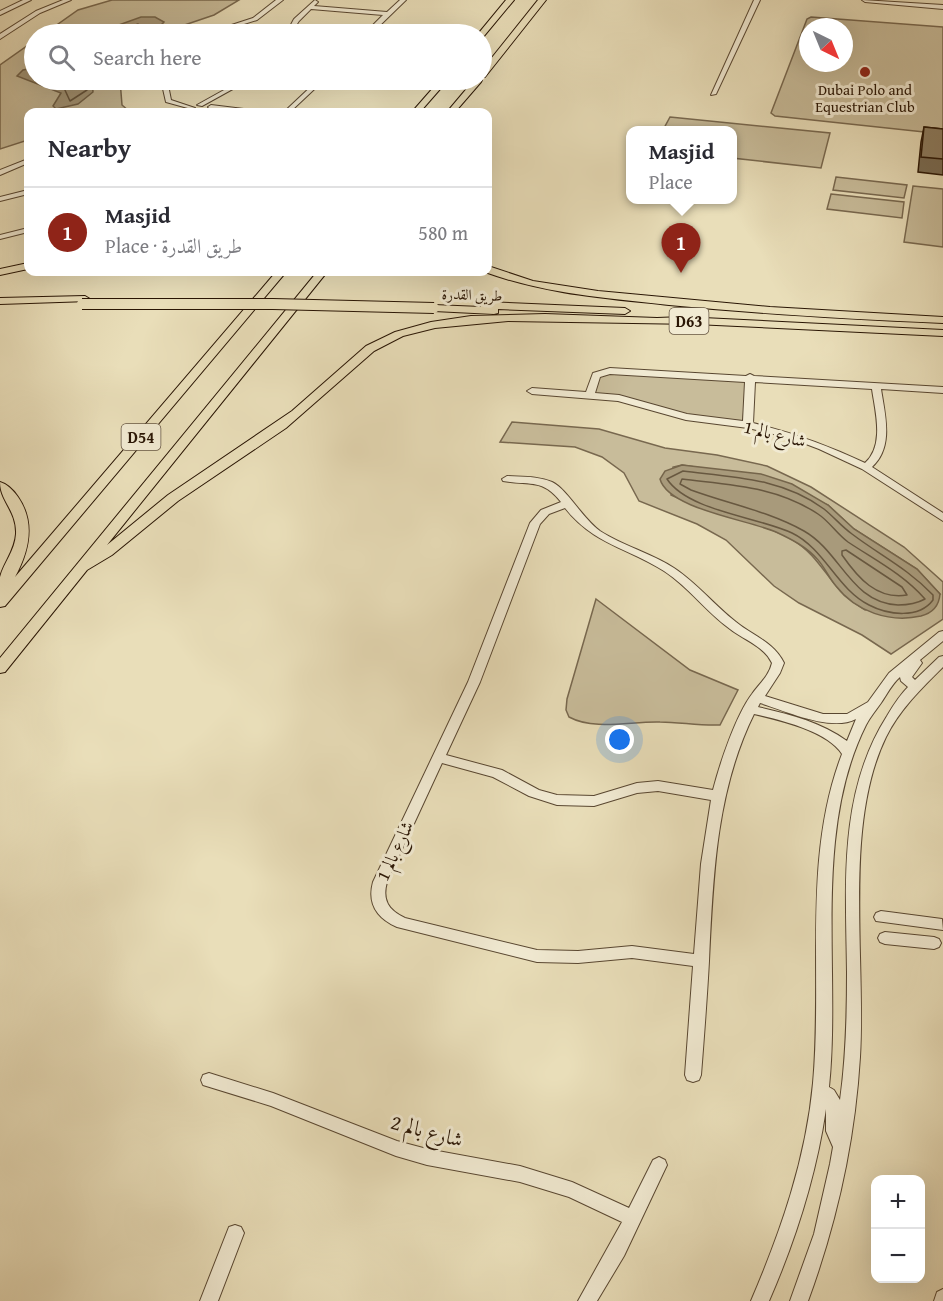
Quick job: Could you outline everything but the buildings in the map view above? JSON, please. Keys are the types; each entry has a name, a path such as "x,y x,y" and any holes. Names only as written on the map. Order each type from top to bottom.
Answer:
{"main road":[{"path":"490,24 510,0"},
{"path":"492,62 542,0"},
{"path":"420,108 435,90"},
{"path":"454,108 470,90"},
{"path":"0,272 24,267"},
{"name":"طريق القدرة","path":"492,270 527,283 625,297 795,313 943,320"},
{"name":"D54","path":"0,603 278,276"},
{"name":"D54","path":"0,668 319,276"},
{"name":"طريق القدرة","path":"0,301 434,305 943,326"},
{"name":"طريق القدرة","path":"0,306 83,301"},
{"name":"طريق القدرة","path":"434,305 943,333"},
{"path":"83,567 118,546 179,494 282,425 357,357 389,338 420,328 483,320 693,321"},
{"path":"0,486 16,502 24,526 20,552 0,588"}],"street":[{"path":"0,13 28,0"},
{"path":"0,37 38,12 68,0"},
{"path":"239,24 255,19 280,0"},
{"path":"294,24 309,7 319,0"},
{"path":"378,24 403,0"},
{"path":"713,94 757,0"},
{"path":"865,0 938,4"},
{"path":"309,7 388,14"},
{"path":"166,90 168,101 185,107 203,108 231,90"},
{"path":"291,108 310,90"},
{"path":"0,173 24,163"},
{"path":"0,199 24,193"},
{"path":"0,237 24,232"},
{"path":"590,394 595,376 606,371 750,377 943,390"},
{"path":"748,425 750,377"},
{"path":"866,467 878,457 881,443 876,385"},
{"name":"شارع بالم 1","path":"532,391 590,394 637,402 697,419 748,425 810,442 866,467 943,518"},
{"path":"507,479 547,484 556,490 565,504 597,534 677,575 719,614 773,653 778,663 778,668 753,703 733,747 719,796 710,857 693,1076"},
{"name":"شارع بالم 1","path":"565,504 545,512 537,519 498,623 440,758 377,890 380,907 385,914 402,923 523,954 564,958 632,952 702,961"},
{"path":"915,686 906,681 906,676 943,636"},
{"path":"760,1301 788,1228 809,1155 820,1090 825,1016 826,861 834,797 847,752 871,706 904,665 943,636"},
{"path":"799,1301 822,1234 842,1146 850,1086 855,1021 851,865 858,804 874,750 891,716 915,686 943,660"},
{"path":"753,703 800,717 821,731 841,740 847,752"},
{"path":"800,717 814,711 828,718 849,718 871,706"},
{"path":"821,731 830,727 828,718"},
{"path":"440,758 497,773 534,793 563,801 594,801 637,788 658,786 719,796"},
{"path":"881,917 942,925"},
{"path":"885,938 939,948 935,931 942,925"},
{"name":"شارع بالم 2","path":"209,1080 273,1100 396,1148 520,1174 572,1190 634,1219"},
{"path":"820,1090 830,1095 835,1103 833,1132 842,1146"},
{"path":"587,1301 634,1219 659,1165"},
{"path":"209,1301 235,1233"}],"shaded area":[{"path":"112,0 239,0 214,15 187,24 58,24 78,10"},
{"name":"Dubai Polo and Equestrian Club","path":"853,20 943,27 943,134 775,116 771,113 799,40 799,72 853,72"},
{"path":"24,48 24,90 121,90 122,105 125,108 24,108 24,141 0,149 0,65"},
{"path":"670,117 830,133 821,168 737,159 737,126 665,126"},
{"path":"836,177 907,185 904,198 833,190"},
{"path":"913,186 943,189 943,247 904,242"},
{"path":"831,194 904,202 902,218 827,209"},
{"path":"608,372 746,377 743,424 695,418 593,394 598,377"},
{"path":"512,422 599,429 665,448 717,455 767,466 811,487 904,547 943,582 943,619 891,654 862,635 799,603 774,586 726,540 697,524 639,501 624,473 602,457 575,447 500,442","holes":["682,465 734,473 828,505 854,529 917,569 940,594 865,610 843,594 812,555 793,540 763,527 671,495 673,467"]},
{"path":"596,599 690,670 738,690 720,725 660,722 590,724 569,717 566,710 567,699"}],"water":[{"path":"141,17 155,17 164,22 161,24 122,24"},
{"path":"24,70 24,79 17,76"},
{"path":"53,90 93,90 93,92 78,104 55,108 53,106 61,93"},
{"path":"682,465 761,474 792,484 828,505 854,529 917,569 940,594 937,605 925,615 897,618 874,613 853,603 834,583 818,560 798,544 776,532 693,506 666,489 660,479 665,471"}],"place":[{"name":"Dubai Polo and Equestrian Club","path":"865,72"},
{"name":"Masjid","path":"681,273"}]}
